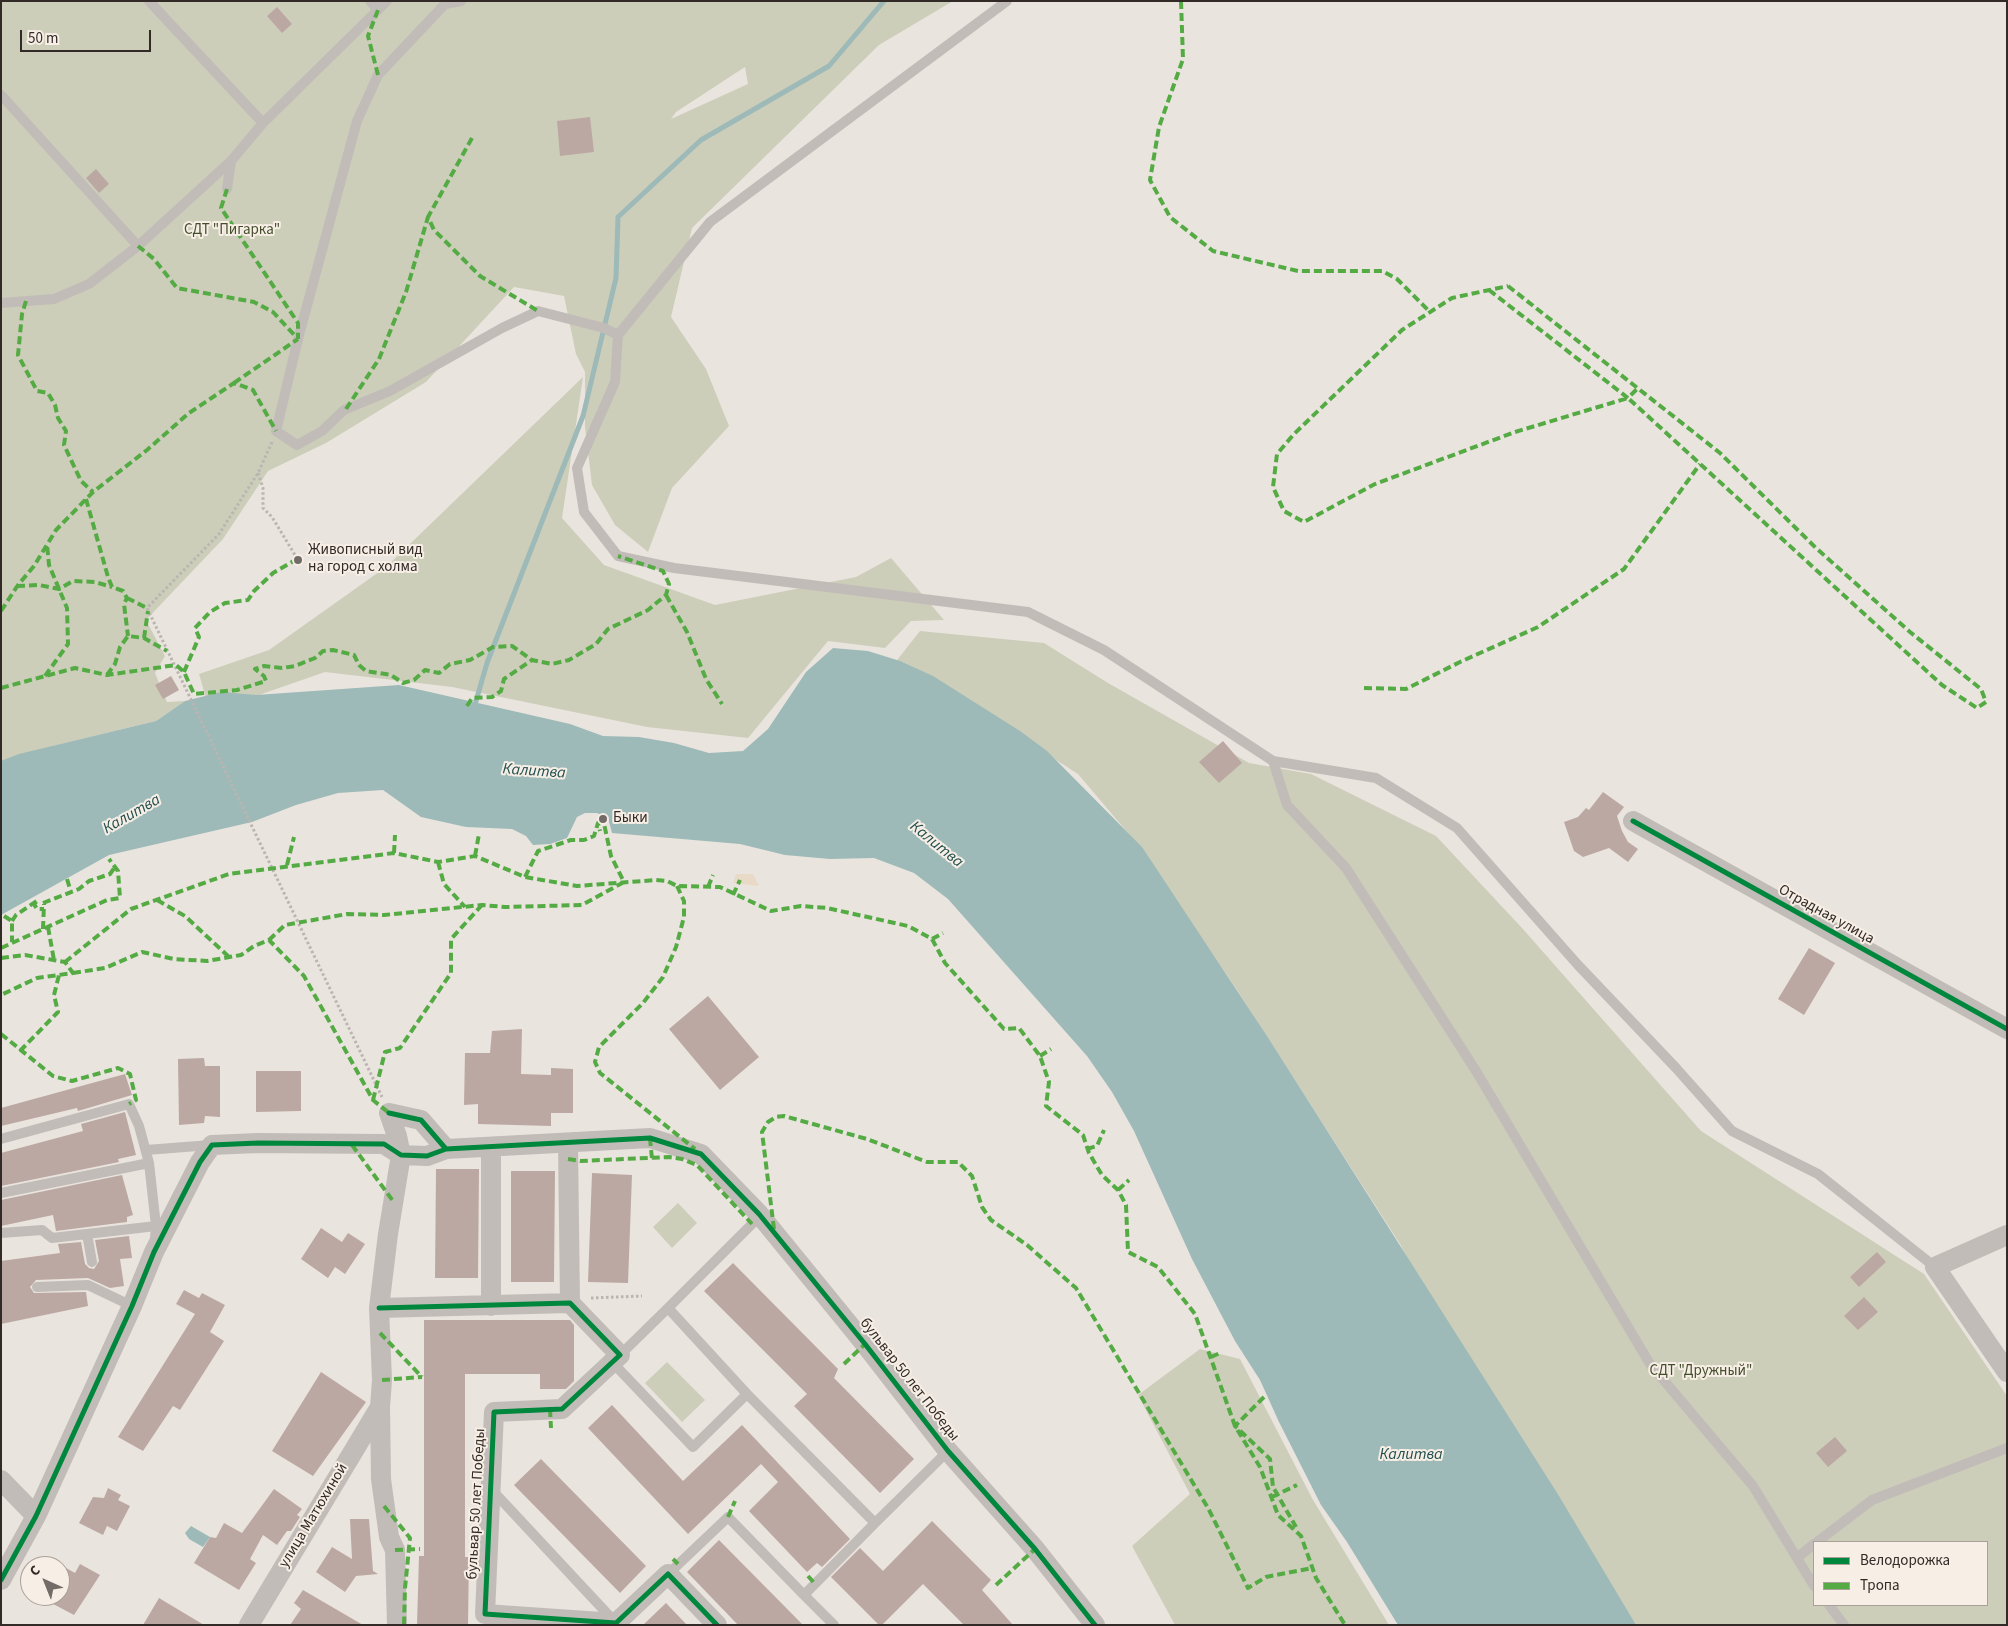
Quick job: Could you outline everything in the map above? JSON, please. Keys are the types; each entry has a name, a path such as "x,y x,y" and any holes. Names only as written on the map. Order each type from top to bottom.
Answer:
{"street":[{"name":"Отрадная улица","path":"1633,821 2007,1029"},
{"path":"388,1114 421,1120 446,1150"},
{"path":"388,1114 397,1136 401,1155 388,1234 380,1308 382,1380 380,1407 384,1506 388,1536 395,1550 397,1625"},
{"name":"бульвар 50 лет Победы","path":"568,1144 650,1138 701,1154 758,1214 865,1344 948,1451 1035,1549 1094,1625"},
{"path":"1,1580 36,1516 132,1306 154,1252 200,1162 212,1145 258,1143 384,1144 401,1155 427,1156 446,1150 568,1144 570,1301 616,1358"},
{"path":"491,1306 492,1148"},
{"path":"2007,1235 1935,1267 2007,1372"},
{"path":"380,1308 491,1306 570,1301"},
{"name":"бульвар 50 лет Победы","path":"616,1358 562,1409 494,1412 485,1614 616,1624"},
{"name":"улица Матюхиной","path":"249,1625 380,1407"},
{"path":"1,1480 36,1516"},
{"path":"616,1624 668,1574 717,1625"}],"lane":[{"path":"149,1 263,123"},
{"path":"370,1 378,10"},
{"path":"1,303 54,300 89,284 138,246 231,161 263,123 387,1"},
{"path":"461,1 445,4 378,75 357,121 298,339 276,432 297,445 322,432 344,410 390,391 502,328 538,311 604,328 618,335"},
{"path":"1007,1 710,222 618,335 615,382 577,468 584,512 618,556 674,568 884,592 1028,612 1104,650 1273,761 1376,778 1457,828 1578,965 1676,1068 1732,1131 1818,1174 1935,1267"},
{"path":"1,95 138,246"},
{"path":"227,189 231,161"},
{"path":"1273,761 1287,805 1346,868 1476,1071 1650,1364 1753,1486 1813,1584"},
{"path":"1,1139 129,1104 139,1126 149,1163 156,1226 154,1252"},
{"path":"146,1150 212,1145"},
{"path":"1,1193 149,1163"},
{"path":"747,1394 693,1447 616,1358 752,1224 758,1214"},
{"path":"1,1233 42,1230 52,1238 156,1226"},
{"path":"88,1234 92,1262"},
{"path":"37,1287 88,1285 132,1306"},
{"path":"668,1308 747,1394 875,1523"},
{"path":"1819,1541 1872,1500 2007,1448"},
{"path":"804,1595 948,1451"},
{"path":"490,1488 616,1624"},
{"path":"668,1574 728,1517 834,1625"},
{"path":"1798,1557 1813,1545"},
{"path":"1830,1606 1844,1625"}],"path":[{"path":"276,432 258,473 219,534 147,608 371,1071 388,1114"},
{"path":"258,473 263,488 263,508 272,518 298,560"},
{"path":"570,1301 642,1296"}],"green space":[{"name":"СДТ \"Пигарка\"","path":"1,1 953,1 879,45 692,228 671,317 706,369 729,426 672,488 648,552 615,525 592,485 585,427 585,372 576,354 564,296 514,287 426,382 326,443 268,471 223,539 146,620 165,656 155,673 167,702 185,701 156,721 53,746 1,767","holes":["745,67 748,84 671,119 676,112"]},
{"path":"583,377 562,518 604,565 715,605 856,577 891,558 944,620 911,621 885,648 828,641 748,738 647,727 452,687 325,672 210,712 199,674 269,650 386,567"},
{"name":"СДТ \"Дружный\"","path":"920,631 1044,643 1108,683 1249,763 1311,774 1436,836 1522,928 1701,1131 1924,1274 2007,1396 2007,1625 1616,1625 1481,1397 1400,1244 1235,987 1139,846 1078,774 946,689 890,669"},
{"path":"678,1203 697,1223 672,1248 653,1227"},
{"path":"1200,1349 1240,1359 1313,1500 1389,1625 1175,1625 1132,1546 1190,1494 1138,1395"},
{"path":"667,1362 705,1400 682,1422 645,1383"}],"sand":[{"path":"736,874 753,874 759,886 733,883"}],"water":[{"name":"Калитва","path":"833,648 868,651 900,661 933,676 1020,731 1047,751 1142,847 1267,1036 1559,1496 1636,1625 1398,1625 1347,1542 1321,1505 1260,1380 1235,1341 1192,1259 1134,1131 1112,1092 1087,1056 948,899 914,873 874,858 830,859 785,855 740,844 612,833 608,818 597,813 585,813 577,817 567,838 550,844 533,845 526,836 512,829 466,827 421,817 383,790 338,793 296,805 252,822 109,855 1,915 1,761 19,754 156,721 185,701 221,692 256,695 399,685 570,724 603,736 639,737 674,743 709,753 743,751 768,729 806,672"},
{"path":"191,1526 210,1537 203,1547 189,1539 185,1533"}],"building":[{"path":"277,7 292,24 282,33 267,16"},
{"path":"590,117 594,152 560,156 557,121"},
{"path":"96,169 109,184 99,193 86,178"},
{"path":"171,676 179,690 163,699 155,685"},
{"path":"1223,741 1242,763 1219,783 1199,762"},
{"path":"1603,792 1624,807 1617,816 1622,831 1628,842 1638,849 1628,862 1609,848 1583,857 1574,851 1564,822 1578,817 1586,808 1589,810"},
{"path":"1809,948 1835,963 1804,1015 1778,999"},
{"path":"708,996 759,1057 720,1090 669,1029"},
{"path":"522,1029 521,1074 551,1075 551,1068 573,1069 573,1113 551,1113 551,1126 478,1124 478,1104 464,1105 465,1053 490,1053 492,1031"},
{"path":"204,1058 205,1066 220,1066 220,1117 205,1116 204,1123 179,1125 178,1059"},
{"path":"256,1071 301,1071 301,1111 256,1112"},
{"path":"125,1074 132,1095 78,1111 77,1108 1,1126 1,1108"},
{"path":"125,1112 136,1155 118,1159 119,1162 1,1186 1,1153 83,1131 81,1124"},
{"path":"436,1169 479,1169 478,1278 435,1278"},
{"path":"511,1171 555,1171 554,1282 511,1282"},
{"path":"592,1173 632,1175 628,1283 588,1282"},
{"path":"122,1175 133,1215 127,1217 127,1222 56,1231 53,1215 1,1226 1,1200"},
{"path":"321,1228 342,1242 348,1233 365,1244 345,1274 335,1267 328,1278 301,1259"},
{"path":"129,1236 132,1258 120,1259 124,1286 110,1288 88,1278 36,1280 30,1287 34,1293 86,1292 88,1306 1,1324 1,1261 60,1253 58,1244 81,1242 85,1264 89,1268 94,1269 99,1261 95,1240"},
{"path":"1877,1252 1886,1262 1859,1287 1850,1277"},
{"path":"733,1263 838,1369 834,1378 914,1459 880,1493 794,1406 807,1394 704,1291"},
{"path":"184,1290 199,1298 202,1293 225,1305 210,1332 224,1341 180,1410 173,1406 143,1451 118,1437 195,1314 176,1304"},
{"path":"1864,1297 1878,1312 1858,1330 1844,1316"},
{"path":"424,1320 570,1320 574,1325 574,1381 566,1389 540,1389 540,1374 465,1374 465,1557 469,1557 468,1625 417,1625 419,1556 424,1556"},
{"path":"321,1372 366,1402 313,1476 272,1451"},
{"path":"612,1405 683,1481 742,1425 850,1539 822,1567 817,1563 807,1572 749,1511 778,1482 761,1464 688,1534 588,1428"},
{"path":"1835,1437 1847,1451 1828,1467 1816,1453"},
{"path":"541,1459 646,1566 620,1593 514,1485"},
{"path":"108,1488 121,1495 118,1500 130,1506 117,1531 107,1526 103,1535 79,1523 93,1497 104,1498"},
{"path":"274,1489 302,1509 297,1515 300,1517 291,1531 287,1531 277,1545 263,1535 250,1559 256,1563 239,1590 194,1563 210,1537 216,1538 224,1523 242,1533"},
{"path":"350,1519 369,1519 373,1571 378,1574 356,1576 345,1592 316,1572 332,1547 352,1559"},
{"path":"932,1521 991,1580 982,1590 1013,1625 964,1625 923,1584 882,1625 879,1625 831,1577 860,1548 883,1571"},
{"path":"719,1540 803,1625 738,1625 687,1572"},
{"path":"80,1564 100,1575 74,1615 57,1606 70,1606 70,1570 75,1573"},
{"path":"303,1590 363,1625 290,1625 301,1609 294,1603"},
{"path":"159,1598 204,1625 143,1625"},
{"path":"666,1603 687,1625 643,1625"}],"waterway":[{"path":"474,708 487,663 583,416 616,278 618,217 701,140 829,66 884,1"}],"marked path":[{"path":"1181,1 1183,59 1159,127 1150,180 1170,217 1213,251 1298,271 1382,271 1397,279 1430,312"},
{"path":"378,10 368,36 378,75"},
{"path":"472,138 428,217 434,230 480,276 538,311"},
{"path":"227,189 221,208 298,323 298,339"},
{"path":"346,409 379,359 406,292 428,217"},
{"path":"138,246 154,259 177,288 254,302 273,312 298,339"},
{"path":"1508,286 1720,453 1816,548 1910,632 1981,689 1986,702 1977,708 1942,685 1628,398 1515,432 1375,484 1304,522 1284,511 1273,487 1277,454 1294,434 1402,330 1452,298 1508,286"},
{"path":"1489,290 1628,398 1639,387"},
{"path":"26,301 22,314 18,355 37,391 48,393 55,405 58,418 66,431 64,445 81,481 93,492"},
{"path":"234,383 298,339"},
{"path":"1,611 18,585 34,566 56,530 93,492 147,450 189,413 234,383 253,390 276,431"},
{"path":"1364,688 1406,689 1538,627 1624,569 1700,464"},
{"path":"86,499 112,587 123,591 127,598 124,604 128,636"},
{"path":"45,676 68,644 67,608 49,565 47,544"},
{"path":"1,688 75,668 107,675 176,665 184,672 194,694 237,690 266,681 264,676 255,669 264,666 282,668 295,666 315,658 323,651 333,650 354,655 359,665 366,671 391,675 403,683 414,680 425,670 439,673 450,664 470,660 493,647 512,646 532,660 552,664 569,660 596,644 608,629 648,610 666,595 669,584 663,571 618,556"},
{"path":"184,672 199,637 195,628 210,612 225,603 248,600 254,591 273,573 297,559"},
{"path":"17,586 39,585 59,589 73,581 95,582 112,587"},
{"path":"666,595 687,632 706,679 722,704"},
{"path":"127,598 147,608"},
{"path":"144,638 148,611"},
{"path":"107,675 115,664 120,647 128,636 144,638 167,651"},
{"path":"467,706 472,698 492,697 501,691 504,679 532,660"},
{"path":"269,940 285,925 347,914 384,915 482,905 505,907 582,905 624,882 611,856 603,819"},
{"path":"525,877 538,851 571,840 584,840 594,836 598,823 600,831"},
{"path":"475,856 479,834"},
{"path":"394,853 395,835"},
{"path":"287,865 294,837"},
{"path":"65,962 131,909 229,874 394,853 438,862 475,856 525,877 577,886 656,880 667,881 677,886 720,887 771,911 801,906 827,908 908,926 932,939 945,963 1004,1029 1019,1028 1040,1056 1049,1082 1046,1106 1083,1135 1089,1153 1102,1175 1118,1190 1126,1205 1128,1252 1158,1267 1195,1314 1235,1426 1260,1467 1278,1515 1301,1536 1316,1578 1345,1625"},
{"path":"1,948 107,900 120,898 118,871 109,859"},
{"path":"438,862 444,884 465,907"},
{"path":"43,903 79,889 89,881 110,874 115,867"},
{"path":"708,887 713,875"},
{"path":"67,879 71,892"},
{"path":"733,895 740,880"},
{"path":"677,886 684,901 684,917 676,947 663,977 643,1003 599,1047 595,1062 600,1073 695,1149"},
{"path":"12,921 16,915 38,900 34,904 37,909 44,909"},
{"path":"157,900 185,916 229,957"},
{"path":"43,929 44,904"},
{"path":"373,1100 385,1052 400,1048 451,973 451,939 482,905"},
{"path":"4,916 12,921 12,942"},
{"path":"48,927 54,960"},
{"path":"932,939 943,933"},
{"path":"73,973 105,968 142,952 174,959 207,961 241,955 254,946 269,940 304,976 373,1100 389,1113"},
{"path":"1,958 25,955 65,962 73,973 37,978 1,995"},
{"path":"20,1051 58,1012 54,995 59,975"},
{"path":"1,1034 53,1076 72,1081 118,1068 130,1074 136,1100 129,1104"},
{"path":"1040,1056 1051,1049"},
{"path":"774,1229 762,1132 768,1122 776,1117 784,1116 867,1139 927,1162 958,1162 972,1176 982,1207 991,1220 1027,1245 1076,1288 1208,1508 1248,1588 1266,1577 1312,1568"},
{"path":"1087,1149 1097,1146 1104,1130"},
{"path":"650,1138 652,1159"},
{"path":"352,1145 393,1201"},
{"path":"568,1159 580,1161 669,1157 682,1159 697,1165 752,1224"},
{"path":"1118,1190 1129,1180"},
{"path":"380,1333 422,1377"},
{"path":"844,1364 865,1344"},
{"path":"1211,1357 1220,1353"},
{"path":"382,1380 422,1377"},
{"path":"1264,1397 1235,1426 1270,1459 1273,1487 1296,1527"},
{"path":"550,1409 551,1428"},
{"path":"1272,1497 1297,1485"},
{"path":"728,1517 735,1501"},
{"path":"384,1506 410,1538 405,1588 404,1625"},
{"path":"395,1550 420,1549"},
{"path":"996,1585 1035,1549"},
{"path":"673,1559 678,1564"},
{"path":"808,1576 815,1584"}],"cycle path":[{"path":"1633,821 2007,1029"},
{"path":"389,1113 421,1120 446,1149 650,1138 701,1154 759,1214 865,1344 948,1451 1035,1549 1095,1625"},
{"path":"1,1580 36,1516 132,1306 154,1252 200,1162 212,1145 258,1143 384,1144 401,1155 427,1156 446,1149"},
{"path":"379,1308 570,1303 620,1355 562,1409 494,1412 485,1614 616,1623 668,1574 717,1625"}],"place":[{"name":"Живописный вид на город с холма","path":"298,560"},
{"name":"Быки","path":"603,819"}]}
